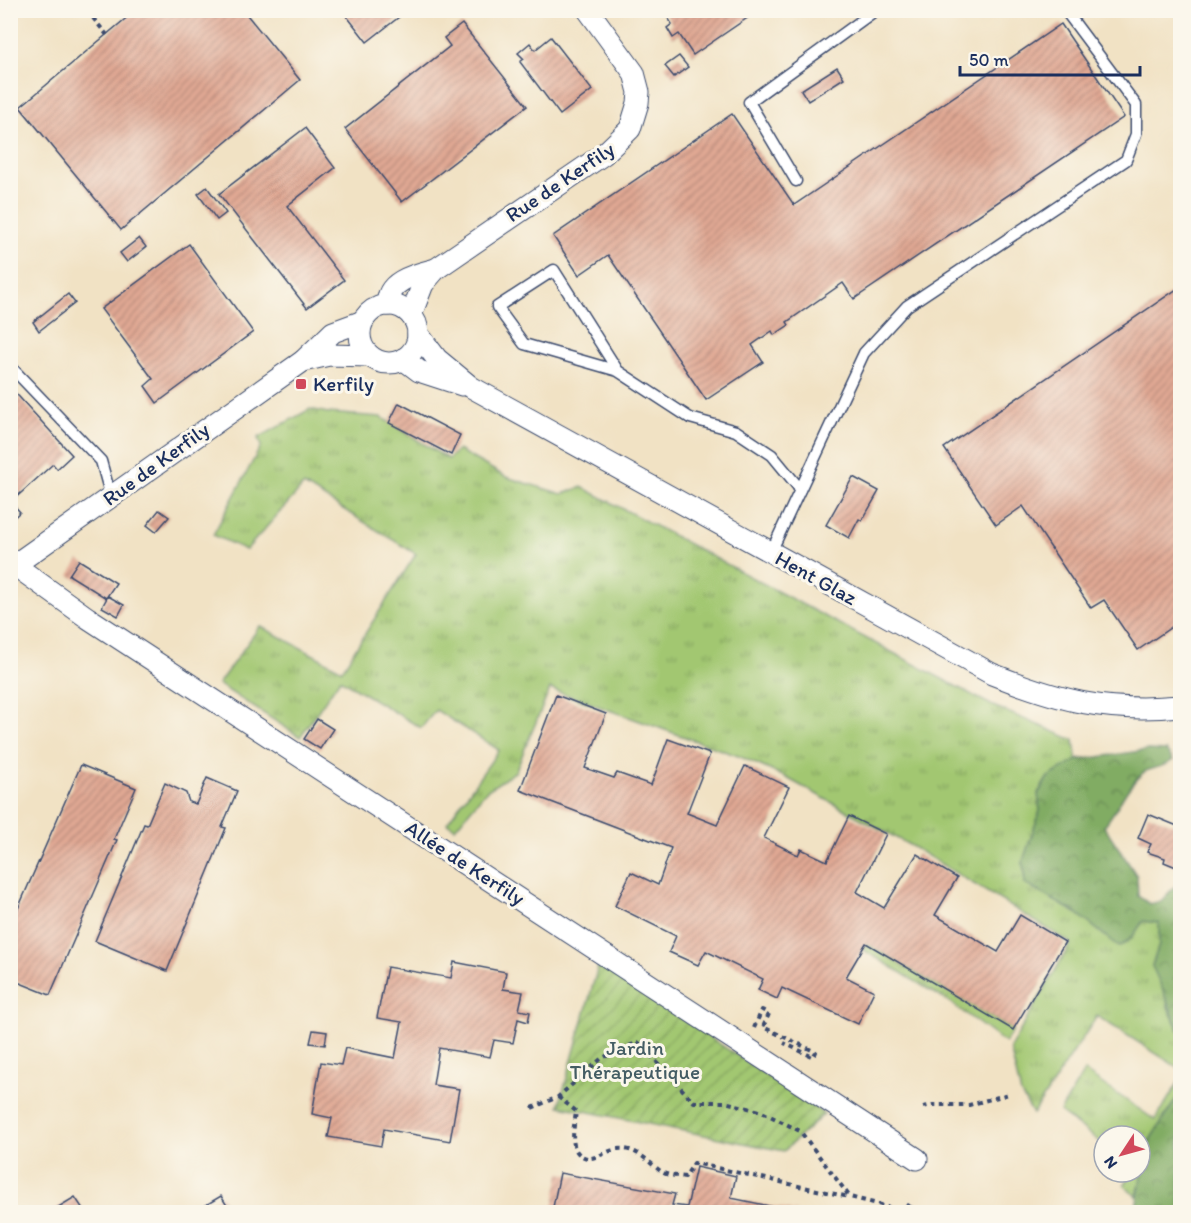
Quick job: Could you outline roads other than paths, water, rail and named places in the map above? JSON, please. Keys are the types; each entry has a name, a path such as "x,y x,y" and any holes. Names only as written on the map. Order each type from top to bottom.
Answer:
{"street":[{"name":"Rue de Kerfily","path":"414,324 423,284 436,269 618,143 633,123 639,92 634,73 588,10"},
{"name":"Rue de Kerfily","path":"387,305 391,290 399,282 436,269"},
{"path":"387,305 396,306 414,324 416,344 403,359 386,363 370,356 361,340 363,321 373,310 387,305"},
{"name":"Rue de Kerfily","path":"12,565 303,361 333,332 363,321"},
{"name":"Hent Glaz","path":"414,324 437,359 471,387 952,653 1020,685 1072,702 1112,708 1180,706"},
{"name":"Rue de Kerfily","path":"303,361 329,356 370,356"},
{"name":"Hent Glaz","path":"403,359 418,371 471,387"},
{"name":"Allée de Kerfily","path":"12,565 88,618 917,1158"}],"lane":[{"path":"796,181 749,102 876,10"},
{"path":"771,552 864,352 907,306 1126,160 1136,134 1136,105 1065,10"},
{"path":"618,371 554,270 497,307 524,344 618,371 690,418 736,431 772,455 800,489"},
{"path":"10,366 101,461 111,496"}],"place":[{"name":"Kerfily","path":"301,384"}],"park label":[{"name":"Jardin Thérapeutique","path":"635,1060"}]}
